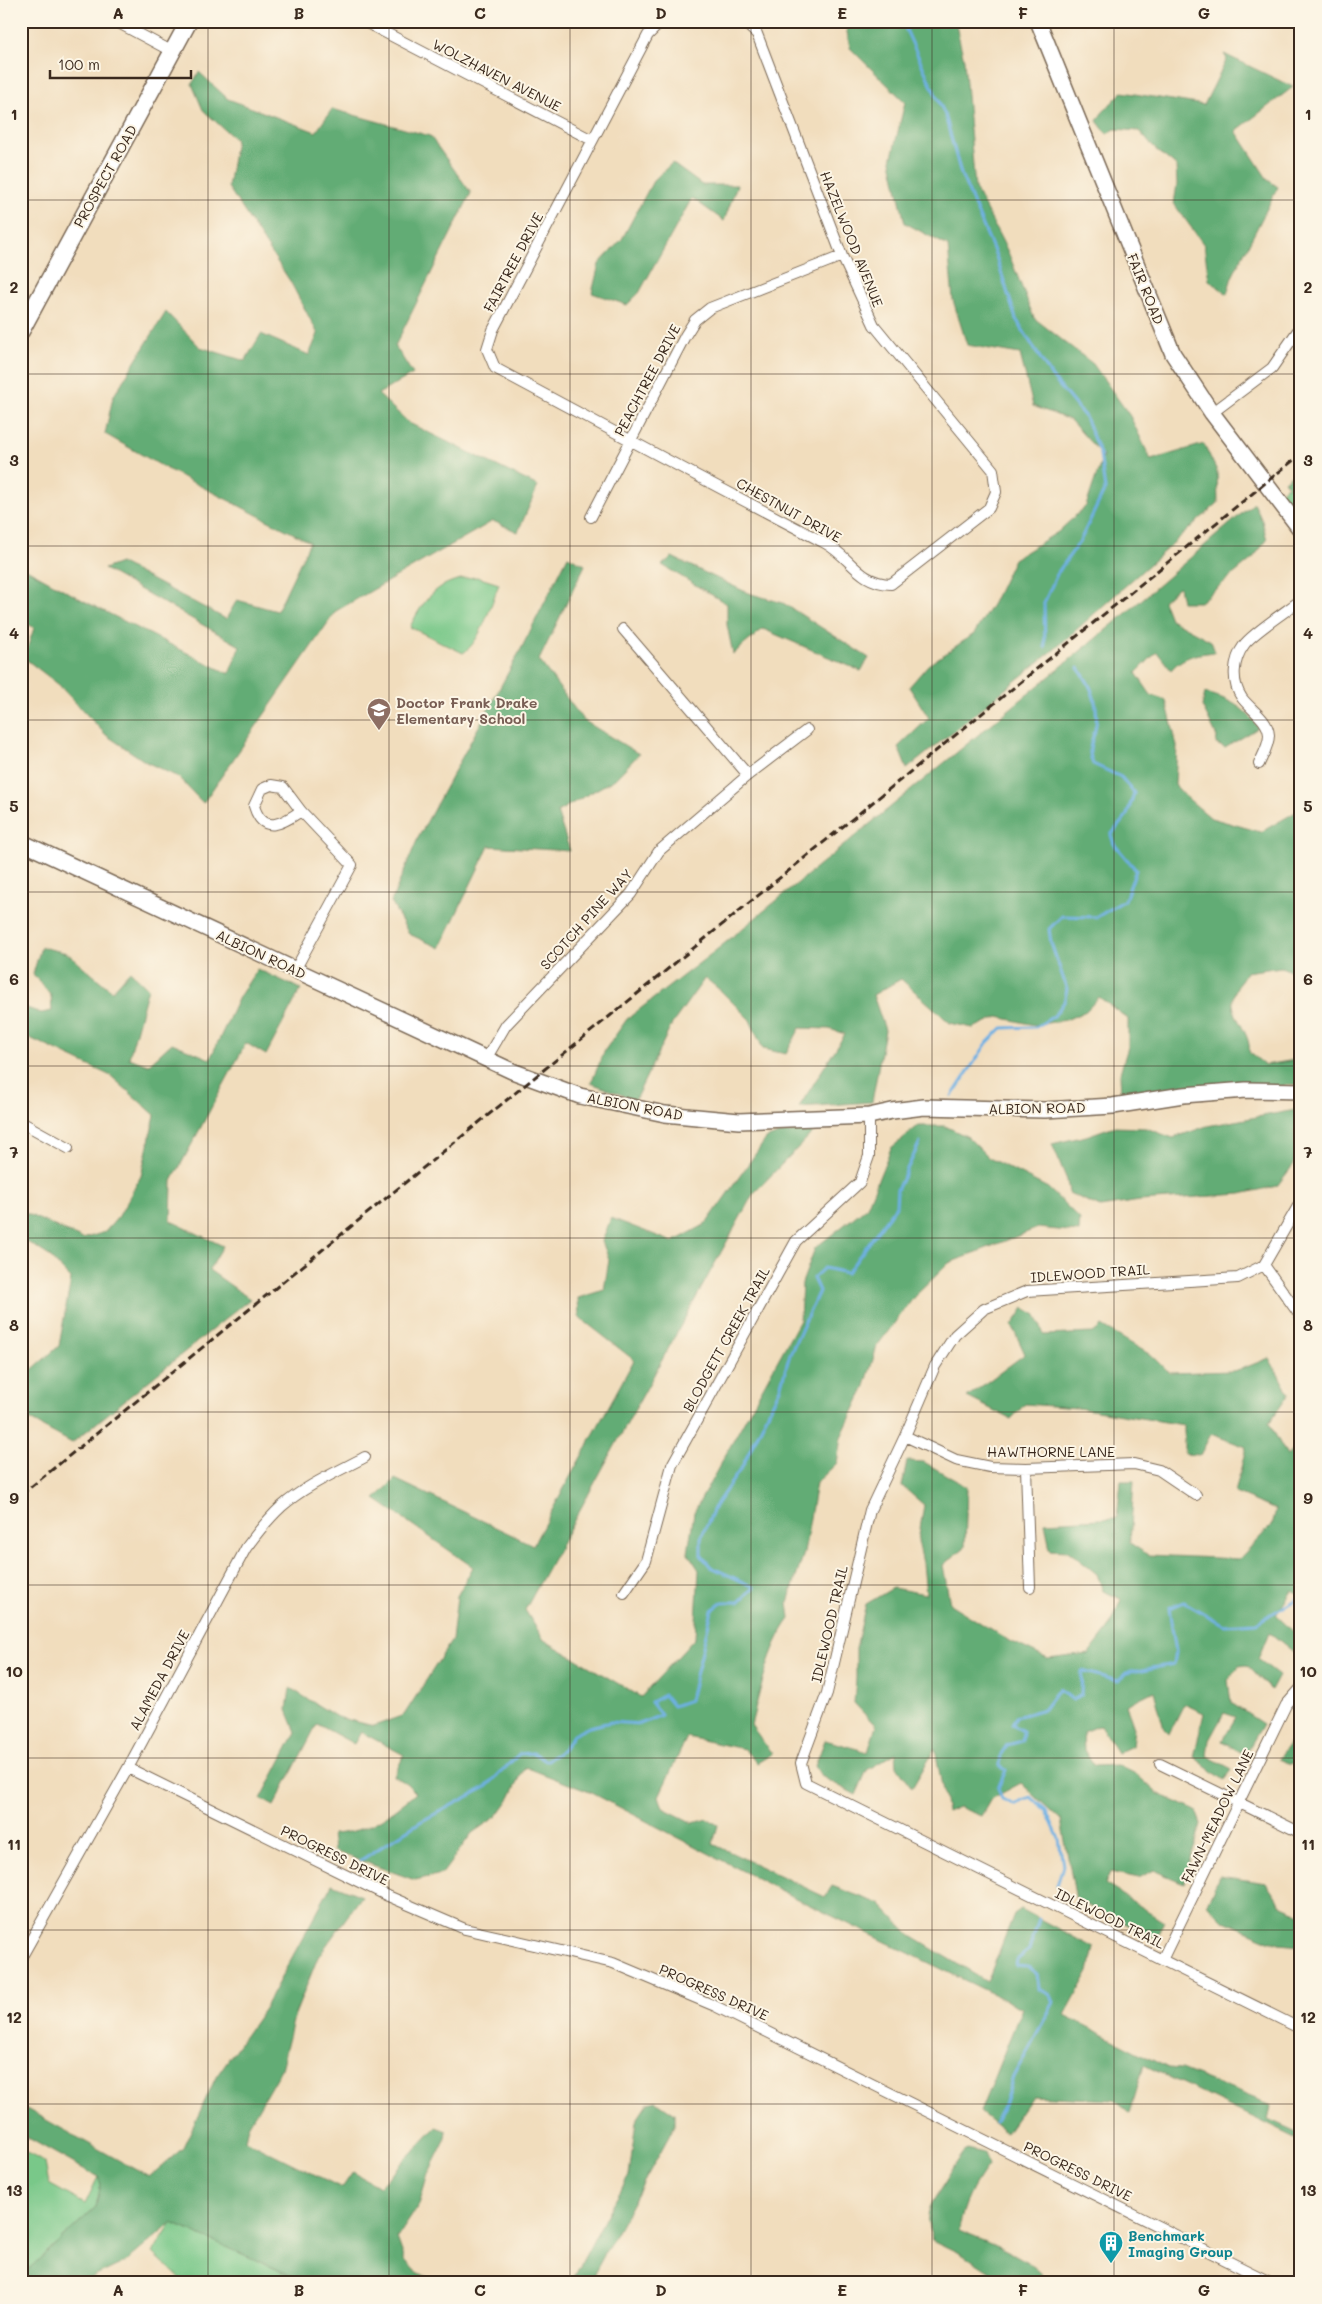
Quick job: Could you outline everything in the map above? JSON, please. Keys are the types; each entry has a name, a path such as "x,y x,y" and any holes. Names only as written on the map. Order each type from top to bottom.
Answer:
{"main road":[{"name":"PROSPECT ROAD","path":"21,331 189,21"}],"street":[{"path":"115,21 173,52"},
{"name":"WOLZHAVEN AVENUE","path":"363,21 592,140"},
{"name":"FAIRTREE DRIVE","path":"631,442 495,368 487,349 493,330 648,35 662,21"},
{"name":"HAZELWOOD AVENUE","path":"743,21 757,34 842,256 874,325 993,470"},
{"name":"FAIR ROAD","path":"1038,21 1173,354 1212,413 1301,530"},
{"name":"PEACHTREE DRIVE","path":"591,516 695,320 710,308 842,256"},
{"path":"1212,413 1272,368 1301,326"},
{"name":"CHESTNUT DRIVE","path":"631,442 834,548 867,579 879,584 891,584 989,508 996,492 993,470"},
{"path":"1259,764 1266,750 1269,734 1259,715 1242,698 1235,680 1235,662 1245,643 1301,600"},
{"path":"623,629 748,775"},
{"name":"SCOTCH PINE WAY","path":"486,1059 506,1025 631,894 659,851 748,775 807,730"},
{"path":"295,970 352,865 301,811 283,787 272,785 262,789 254,806 257,816 265,823 276,825 284,823 301,811"},
{"name":"ALBION ROAD","path":"21,842 486,1059 533,1079 580,1096 665,1114 739,1122 869,1116 892,1110 924,1107 1045,1110 1113,1106 1246,1090 1301,1091"},
{"name":"BLODGETT CREEK TRAIL","path":"624,1593 646,1561 672,1465 796,1240 860,1182 869,1156 869,1116"},
{"path":"21,1122 68,1148"},
{"path":"1301,1202 1264,1265 1301,1317"},
{"name":"IDLEWOOD TRAIL","path":"1264,1265 1238,1278 1027,1290 984,1309 955,1335 935,1366 870,1510 827,1693 801,1763 806,1782 1301,2029"},
{"name":"HAWTHORNE LANE","path":"905,1436 956,1460 990,1467 1026,1468 1134,1464 1159,1470 1196,1495"},
{"name":"ALAMEDA DRIVE","path":"21,1958 128,1768 246,1548 264,1524 281,1507 305,1489 365,1457"},
{"path":"1026,1468 1030,1587"},
{"name":"FAWN-MEADOW LANE","path":"1162,1960 1286,1705 1301,1688"},
{"path":"1160,1764 1301,1834"},
{"name":"PROGRESS DRIVE","path":"128,1768 388,1896 465,1929 613,1963 715,2006 1272,2283"}],"green space":[{"path":"845,21 955,21 964,60 975,188 1008,252 1034,318 1093,364 1130,416 1151,460 1204,444 1217,471 1218,503 1056,648 907,769 898,747 929,718 909,687 928,665 974,634 993,603 1014,559 1058,532 1086,506 1103,456 1070,420 1033,406 1020,354 967,345 953,300 948,246 905,223 891,161 905,102 850,48"},
{"path":"1224,54 1293,87 1236,131 1268,180 1278,187 1232,277 1227,294 1209,280 1204,245 1174,204 1177,184 1176,166 1154,148 1139,131 1115,129 1107,134 1097,121 1122,92 1204,105 1227,59"},
{"path":"199,72 228,99 316,132 332,109 430,136 471,193 395,346 413,374 378,394 409,423 538,486 518,532 493,521 336,611 203,803 178,777 146,762 106,735 58,684 24,658 34,628 21,619 21,566 86,602 229,674 240,646 104,569 120,563 226,619 237,600 277,611 310,542 169,470 105,434 113,397 166,312 200,347 245,361 261,334 309,355 318,334 290,281 228,187 236,140 203,110 192,84"},
{"path":"672,163 702,185 737,185 724,221 692,198 639,293 627,305 592,293 599,264 622,239 653,181"},
{"path":"1301,467 1301,502 1284,481"},
{"path":"1301,475 1301,531 1275,496"},
{"path":"1254,503 1262,521 1267,540 1252,559 1200,602 1182,602 1179,586 1163,601 1170,619 1211,641 1215,652 1190,656 1171,670 1157,652 1136,673 1151,695 1166,700 1177,746 1175,785 1211,818 1261,832 1301,809 1301,975 1281,967 1246,972 1234,994 1233,1004 1247,1038 1249,1052 1265,1065 1301,1059 1301,1084 1121,1099 1120,1073 1128,1047 1128,1019 1099,997 1086,1011 1066,1020 1035,1025 998,1017 973,1028 950,1023 901,979 873,995 885,1030 872,1102 799,1107 845,1034 829,1029 800,1028 786,1054 763,1049 750,1020 705,978 672,1024 635,1100 591,1083 605,1050 627,1019 720,947 1118,620"},
{"path":"568,556 585,565 539,660 583,720 639,754 615,779 557,812 570,851 489,846 440,948 409,934 391,902 418,838 521,649"},
{"path":"672,557 748,593 783,603 869,658 861,671 763,629 733,654 727,625 727,604 662,565"},
{"path":"477,577 499,584 480,632 469,648 463,653 410,627 428,598 444,585 464,578"},
{"path":"1205,693 1236,705 1248,715 1258,728 1225,748 1216,744 1217,737 1202,706"},
{"path":"41,947 67,953 112,991 130,971 148,988 129,1058 148,1065 172,1043 210,1059 239,997 257,969 301,989 266,1055 246,1043 172,1181 171,1221 223,1246 209,1270 250,1299 72,1443 21,1415 21,1373 28,1373 59,1346 71,1279 48,1255 21,1238 21,1211 83,1239 105,1232 119,1216 141,1176 155,1115 111,1076 32,1039 21,1037 21,1006 41,1013 52,1011 51,996 33,974"},
{"path":"1301,1109 1301,1127 1295,1130 1294,1164 1277,1186 1241,1194 1140,1201 1100,1207 1069,1193 1067,1180 1052,1144 1086,1136 1112,1127 1146,1128 1173,1138 1207,1126"},
{"path":"918,1126 945,1126 968,1137 989,1158 1048,1188 1080,1219 1079,1232 1038,1228 949,1263 914,1297 877,1346 865,1386 841,1437 837,1463 816,1483 804,1553 788,1602 790,1619 776,1642 751,1725 772,1754 757,1763 744,1749 687,1737 659,1796 663,1808 693,1823 707,1819 718,1825 713,1844 825,1897 832,1886 880,1904 911,1936 987,1982 1014,1914 1021,1909 1094,1948 1089,1971 1065,2015 1168,2068 1181,2069 1271,2105 1268,2120 1301,2135 1301,2141 1144,2065 1130,2113 1114,2100 1032,2096 1006,2133 980,2112 1022,2008 791,1896 592,1793 525,1767 510,1798 497,1816 472,1833 442,1874 415,1880 334,1851 332,1834 345,1833 367,1826 387,1816 416,1793 406,1783 394,1776 404,1755 361,1732 354,1744 317,1724 274,1806 261,1799 296,1732 287,1710 290,1688 337,1717 374,1726 404,1715 452,1640 457,1596 473,1567 375,1499 395,1479 533,1545 634,1360 579,1317 578,1298 604,1290 609,1260 602,1241 611,1218 673,1242 706,1224 766,1139 778,1134 816,1129 753,1194 525,1610 544,1640 641,1697 695,1638 699,1570 688,1553 694,1512 800,1320 802,1283 815,1248 867,1207 891,1148"},
{"path":"1024,1308 1036,1315 1044,1335 1093,1333 1102,1326 1154,1357 1170,1373 1233,1371 1269,1358 1289,1394 1269,1423 1287,1456 1298,1444 1301,1445 1301,1596 1292,1591 1276,1615 1301,1639 1301,1658 1269,1632 1258,1659 1279,1675 1271,1690 1247,1665 1239,1666 1228,1680 1231,1703 1263,1724 1245,1755 1222,1741 1236,1717 1224,1713 1209,1740 1207,1756 1232,1769 1224,1780 1194,1757 1204,1713 1184,1704 1169,1734 1164,1729 1154,1691 1126,1705 1134,1728 1132,1746 1117,1753 1100,1725 1083,1732 1084,1750 1094,1766 1117,1765 1136,1774 1157,1793 1196,1811 1201,1824 1184,1883 1153,1870 1139,1878 1110,1872 1105,1884 1164,1921 1156,1938 1076,1900 1061,1820 1021,1783 991,1799 981,1816 959,1807 947,1812 935,1749 912,1788 897,1766 896,1753 867,1770 856,1795 821,1776 815,1766 825,1740 868,1752 876,1726 854,1703 856,1648 866,1604 893,1588 926,1594 923,1563 918,1541 924,1505 902,1486 907,1461 924,1462 967,1487 965,1547 943,1565 950,1604 1008,1640 1048,1659 1089,1654 1111,1625 1121,1599 1103,1591 1097,1574 1068,1551 1050,1550 1045,1522 1117,1518 1121,1481 1134,1481 1130,1543 1148,1555 1239,1559 1272,1525 1276,1510 1235,1493 1246,1447 1211,1434 1200,1455 1184,1454 1184,1425 1078,1408 1025,1404 1011,1419 967,1397 1025,1354 1012,1326"},
{"path":"1296,1734 1301,1735 1301,1764 1288,1763 1278,1759"},
{"path":"1219,1876 1266,1883 1281,1905 1301,1914 1301,1946 1279,1944 1224,1921 1207,1904"},
{"path":"332,1884 362,1896 318,1957 294,2017 281,2069 248,2126 245,2140 342,2188 353,2172 379,2187 436,2127 447,2131 446,2138 428,2174 419,2205 397,2238 405,2260 414,2270 438,2283 289,2283 292,2276 172,2223 127,2261 81,2283 21,2283 21,2276 96,2207 101,2184 98,2177 21,2134 21,2106 149,2177 183,2148 216,2077 265,2007"},
{"path":"656,2101 675,2114 675,2125 589,2283 571,2283 629,2176 636,2121 648,2103"},
{"path":"21,2149 45,2163 49,2184 85,2204 98,2177 101,2184 96,2207 21,2276"},
{"path":"967,2149 984,2153 988,2166 969,2196 959,2230 1021,2258 1042,2274 1048,2283 1007,2283 964,2255 933,2240 928,2224 931,2205"},
{"path":"172,2223 293,2276 289,2283 185,2283 153,2253"}],"waterway":[{"path":"902,21 945,115 961,174 996,256 1016,319 1052,377 1085,417 1100,454 1105,489 1080,541 1058,572 1044,603 1045,647"},
{"path":"952,1096 987,1043 1002,1028 1036,1027 1054,1016 1064,1002 1067,989 1051,943 1049,929 1062,916 1097,917 1125,900 1136,870 1114,844 1111,835 1127,815 1134,793 1121,777 1093,764 1090,751 1095,730 1096,705 1088,682 1078,668"},
{"path":"361,1860 420,1822 486,1787 519,1754 533,1753 546,1761 563,1750 573,1735 589,1727 611,1722 640,1724 661,1715 651,1702 664,1695 673,1706 690,1700 712,1610 723,1602 739,1602 754,1587 711,1567 701,1555 701,1538 715,1506 742,1467 780,1388 790,1354 819,1291 813,1278 824,1268 847,1273 896,1206 897,1190 920,1142"},
{"path":"1057,1885 1063,1866 1059,1839 1046,1810 1031,1797 1015,1805 1002,1799 998,1788 1006,1770 1000,1766 1001,1754 1007,1745 1022,1741 1023,1731 1012,1725 1016,1717 1044,1709 1059,1689 1073,1700 1081,1695 1082,1671 1118,1681 1126,1673 1174,1664 1176,1652 1169,1608 1184,1602 1224,1625 1256,1623 1301,1597"},
{"path":"995,2122 1004,2105 1013,2077 1054,2002 1049,1994 1039,1989 1037,1974 1028,1967 1016,1966 1017,1960 1029,1950 1039,1919"}],"railway":[{"path":"21,1495 1301,454"}],"place":[{"name":"Doctor Frank Drake Elementary School","path":"379,731"},
{"name":"Benchmark Imaging Group","path":"1111,2264"}]}
